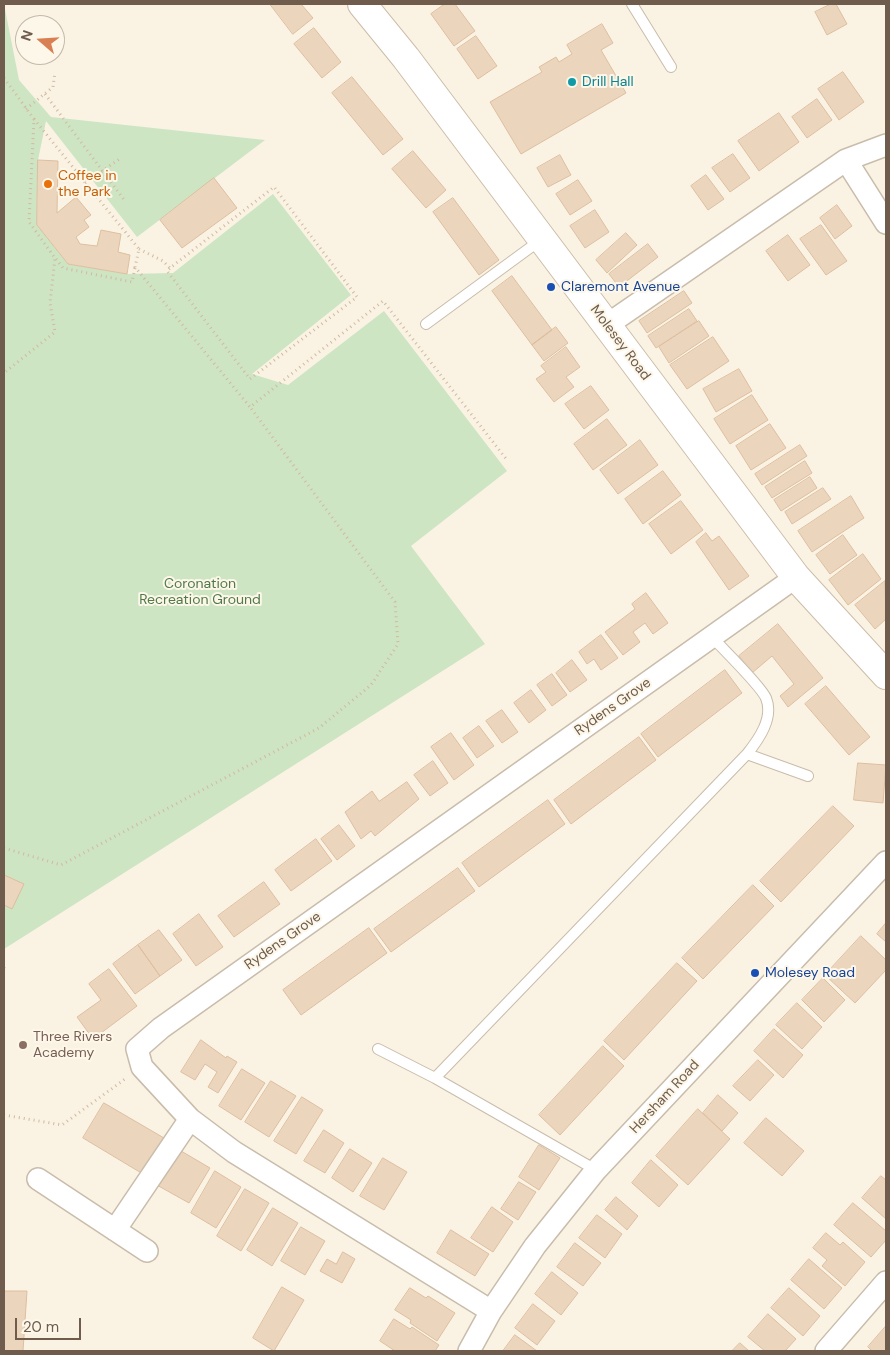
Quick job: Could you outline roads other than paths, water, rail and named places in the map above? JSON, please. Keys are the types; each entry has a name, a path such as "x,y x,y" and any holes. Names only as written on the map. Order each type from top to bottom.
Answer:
{"street":[{"name":"Molesey Road","path":"362,4 406,58 796,577 886,675"},
{"path":"607,325 846,160 886,145"},
{"path":"846,160 886,223"},
{"name":"Rydens Grove","path":"190,1119 142,1067 137,1049 161,1028 796,577"},
{"name":"Hersham Road","path":"469,1351 491,1311 535,1246 596,1170 886,862"},
{"path":"115,1230 190,1119 234,1152 491,1311"},
{"path":"38,1179 147,1251"},
{"path":"826,1351 886,1282"}],"lane":[{"path":"632,4 671,67"},
{"path":"426,324 542,239"},
{"path":"435,1078 747,754 762,734 768,714 766,698 712,637"},
{"path":"747,754 808,776"},
{"path":"378,1049 435,1078 596,1170"}],"place":[{"name":"Drill Hall","path":"572,82"},
{"name":"Coffee in the Park","path":"48,184"},
{"name":"Claremont Avenue","path":"551,287"},
{"name":"Molesey Road","path":"755,973"},
{"name":"Three Rivers Academy","path":"23,1045"}],"park label":[{"name":"Coronation Recreation Ground","path":"200,592"}]}
